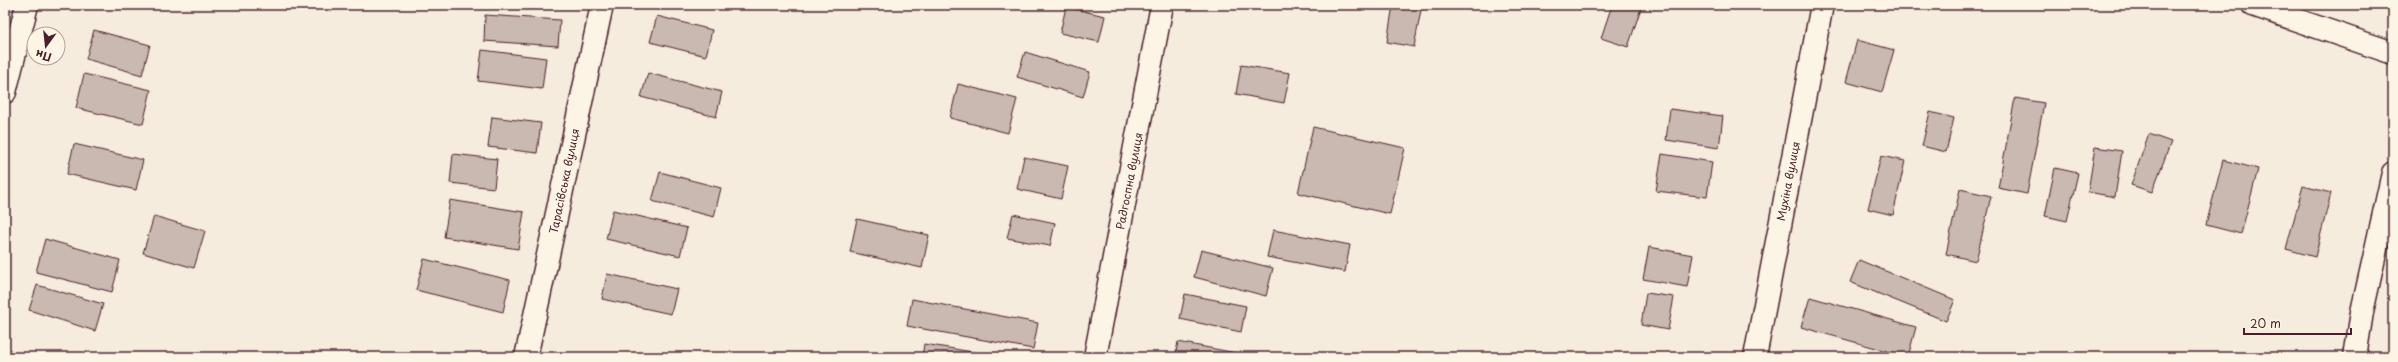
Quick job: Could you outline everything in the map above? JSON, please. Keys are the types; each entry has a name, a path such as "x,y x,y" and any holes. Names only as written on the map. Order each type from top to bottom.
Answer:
{"street":[{"path":"5,92 27,5"},
{"name":"Тарасівська вулиця","path":"526,357 602,5"},
{"name":"Радгоспна вулиця","path":"1096,357 1162,5"},
{"name":"Мухіна вулиця","path":"1755,357 1822,5"},
{"path":"2253,5 2393,53"},
{"path":"2355,357 2362,312 2393,173"}],"building":[{"path":"1393,5 1422,5 1414,47 1387,42"},
{"path":"1612,5 1642,5 1628,47 1601,38"},
{"path":"1066,7 1105,16 1099,42 1060,33"},
{"path":"485,15 560,20 558,46 484,41"},
{"path":"657,16 712,30 706,56 650,42"},
{"path":"94,30 150,45 142,75 86,59"},
{"path":"1857,40 1894,50 1882,92 1846,82"},
{"path":"482,50 546,58 542,89 478,81"},
{"path":"1025,52 1090,72 1083,97 1017,77"},
{"path":"1241,65 1290,73 1284,103 1236,94"},
{"path":"648,73 722,92 716,117 641,97"},
{"path":"84,74 151,90 143,124 76,108"},
{"path":"958,84 1017,99 1008,133 950,118"},
{"path":"2015,98 2044,103 2027,194 1998,188"},
{"path":"1670,109 1723,116 1719,148 1666,140"},
{"path":"1930,112 1954,118 1946,152 1922,146"},
{"path":"492,117 541,123 537,153 488,147"},
{"path":"1313,127 1405,148 1390,214 1298,193"},
{"path":"2149,134 2171,142 2152,192 2131,185"},
{"path":"74,144 143,160 136,190 67,174"},
{"path":"2095,147 2122,151 2115,197 2088,192"},
{"path":"453,154 497,159 494,188 450,183"},
{"path":"1662,154 1712,162 1707,197 1656,191"},
{"path":"1881,156 1905,161 1893,215 1868,209"},
{"path":"1024,157 1068,166 1061,199 1017,189"},
{"path":"2223,160 2258,169 2241,234 2206,225"},
{"path":"2055,168 2078,173 2067,221 2045,216"},
{"path":"660,172 721,188 714,217 652,201"},
{"path":"2303,186 2331,193 2315,257 2286,249"},
{"path":"1960,189 1991,196 1976,261 1946,254"},
{"path":"450,200 524,212 518,249 444,237"},
{"path":"613,210 687,228 680,256 606,239"},
{"path":"1013,214 1055,223 1050,246 1007,238"},
{"path":"154,216 205,231 194,268 143,253"},
{"path":"857,219 929,235 922,268 850,252"},
{"path":"1273,230 1350,245 1345,272 1267,257"},
{"path":"45,239 120,260 112,292 36,272"},
{"path":"1649,247 1693,255 1687,287 1643,279"},
{"path":"1201,250 1273,268 1266,296 1194,277"},
{"path":"424,259 510,280 503,312 416,290"},
{"path":"1859,260 1955,300 1946,321 1850,282"},
{"path":"607,274 677,289 671,314 602,299"},
{"path":"37,285 103,304 95,331 29,310"},
{"path":"1646,293 1674,297 1668,330 1641,325"},
{"path":"1185,294 1246,306 1241,332 1180,319"},
{"path":"1810,297 1916,327 1908,357 1801,327"},
{"path":"912,299 1038,323 1033,349 907,326"},
{"path":"1178,342 1236,353 1236,357 1175,357"},
{"path":"924,344 1003,357 922,357"}]}
